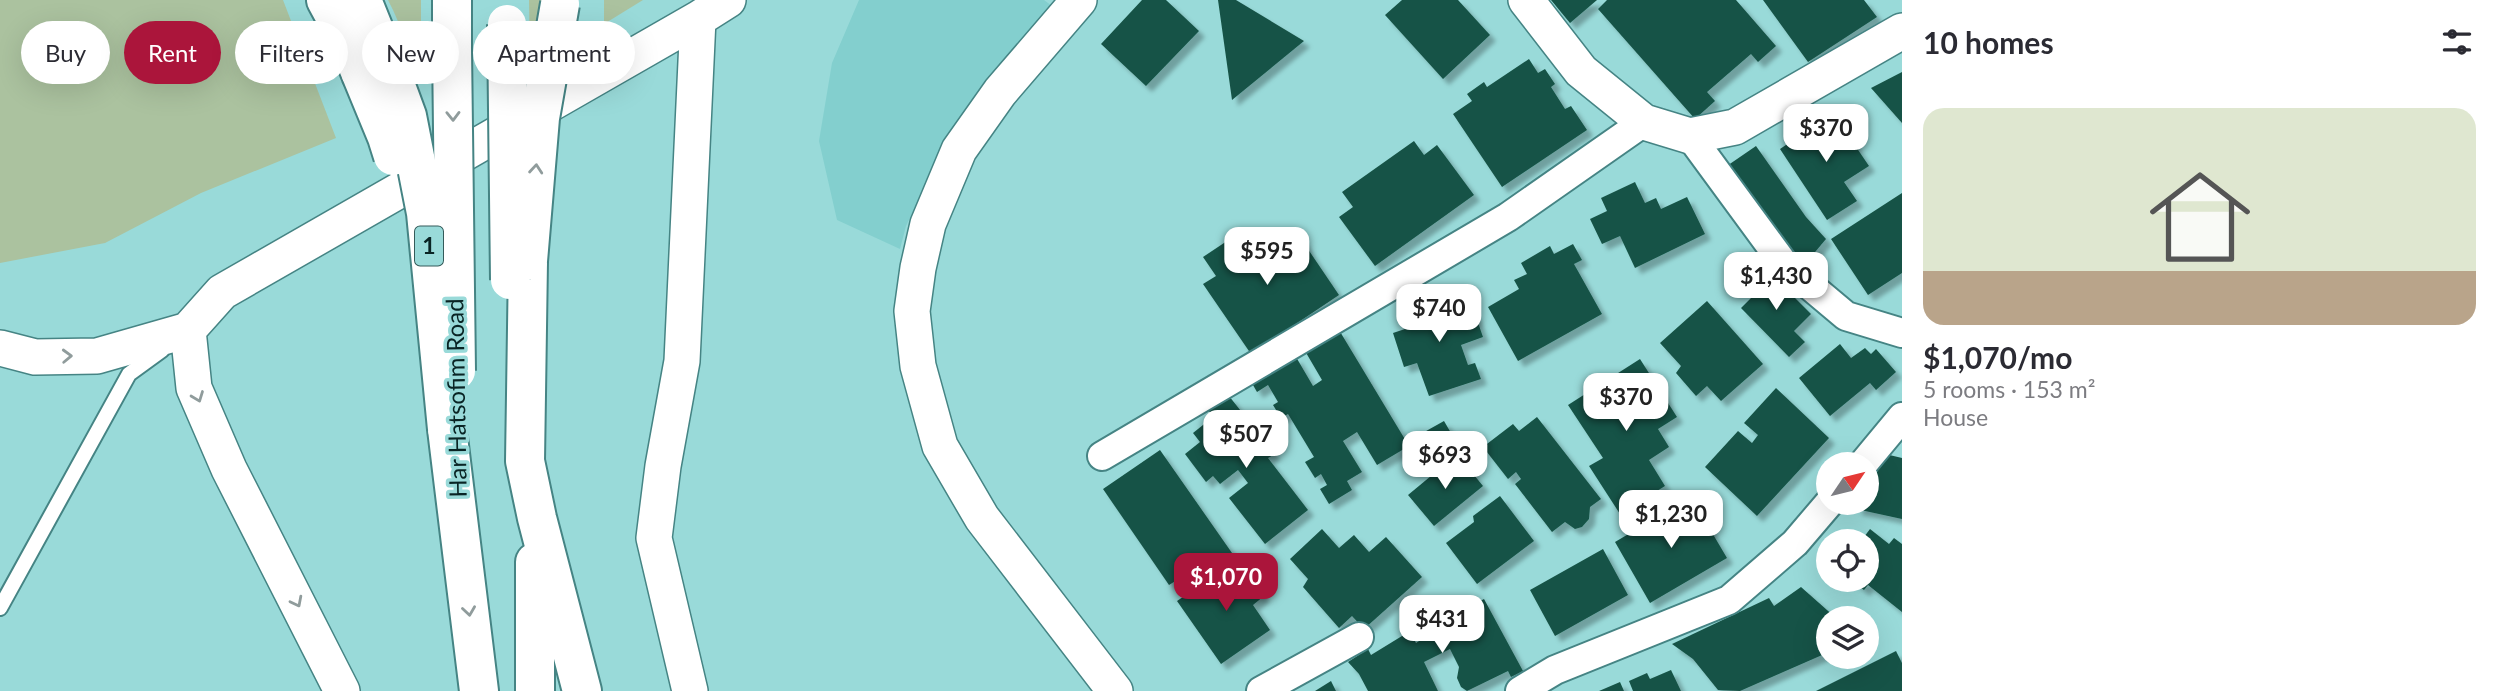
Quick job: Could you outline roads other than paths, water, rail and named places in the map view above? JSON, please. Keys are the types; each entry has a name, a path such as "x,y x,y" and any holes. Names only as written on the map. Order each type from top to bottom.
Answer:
{"main road":[{"path":"326,0 346,37 362,55"},
{"name":"1","path":"362,0 366,21"},
{"name":"Har Hatsofim Road","path":"452,0 452,429"},
{"path":"519,271 540,118 560,2"},
{"path":"507,12 525,460 582,691"},
{"name":"1","path":"385,84 407,116 426,213 437,322 452,429 460,543 480,691"},
{"path":"535,691 533,597 537,517"},
{"path":"537,517 550,636 561,691"}],"street":[{"path":"0,348 35,357 97,356 188,330 222,292 728,0"},
{"path":"1079,0 1000,92 959,150 928,224 912,311 918,366 940,446 982,518 1115,691"},
{"path":"1526,0 1581,71 1644,122 1690,136 1735,127 1902,31"},
{"path":"690,691 654,538 663,466 682,361 698,19"},
{"path":"1102,456 1508,217 1644,122"},
{"path":"1690,136 1784,264 1846,316 1902,333"},
{"path":"188,330 194,388 229,469 342,691"},
{"path":"1873,452 1902,416"},
{"path":"1520,691 1555,670 1729,600 1795,543 1819,515"},
{"path":"1261,691 1359,637"}],"lane":[{"path":"0,608 129,374 188,330"}]}
